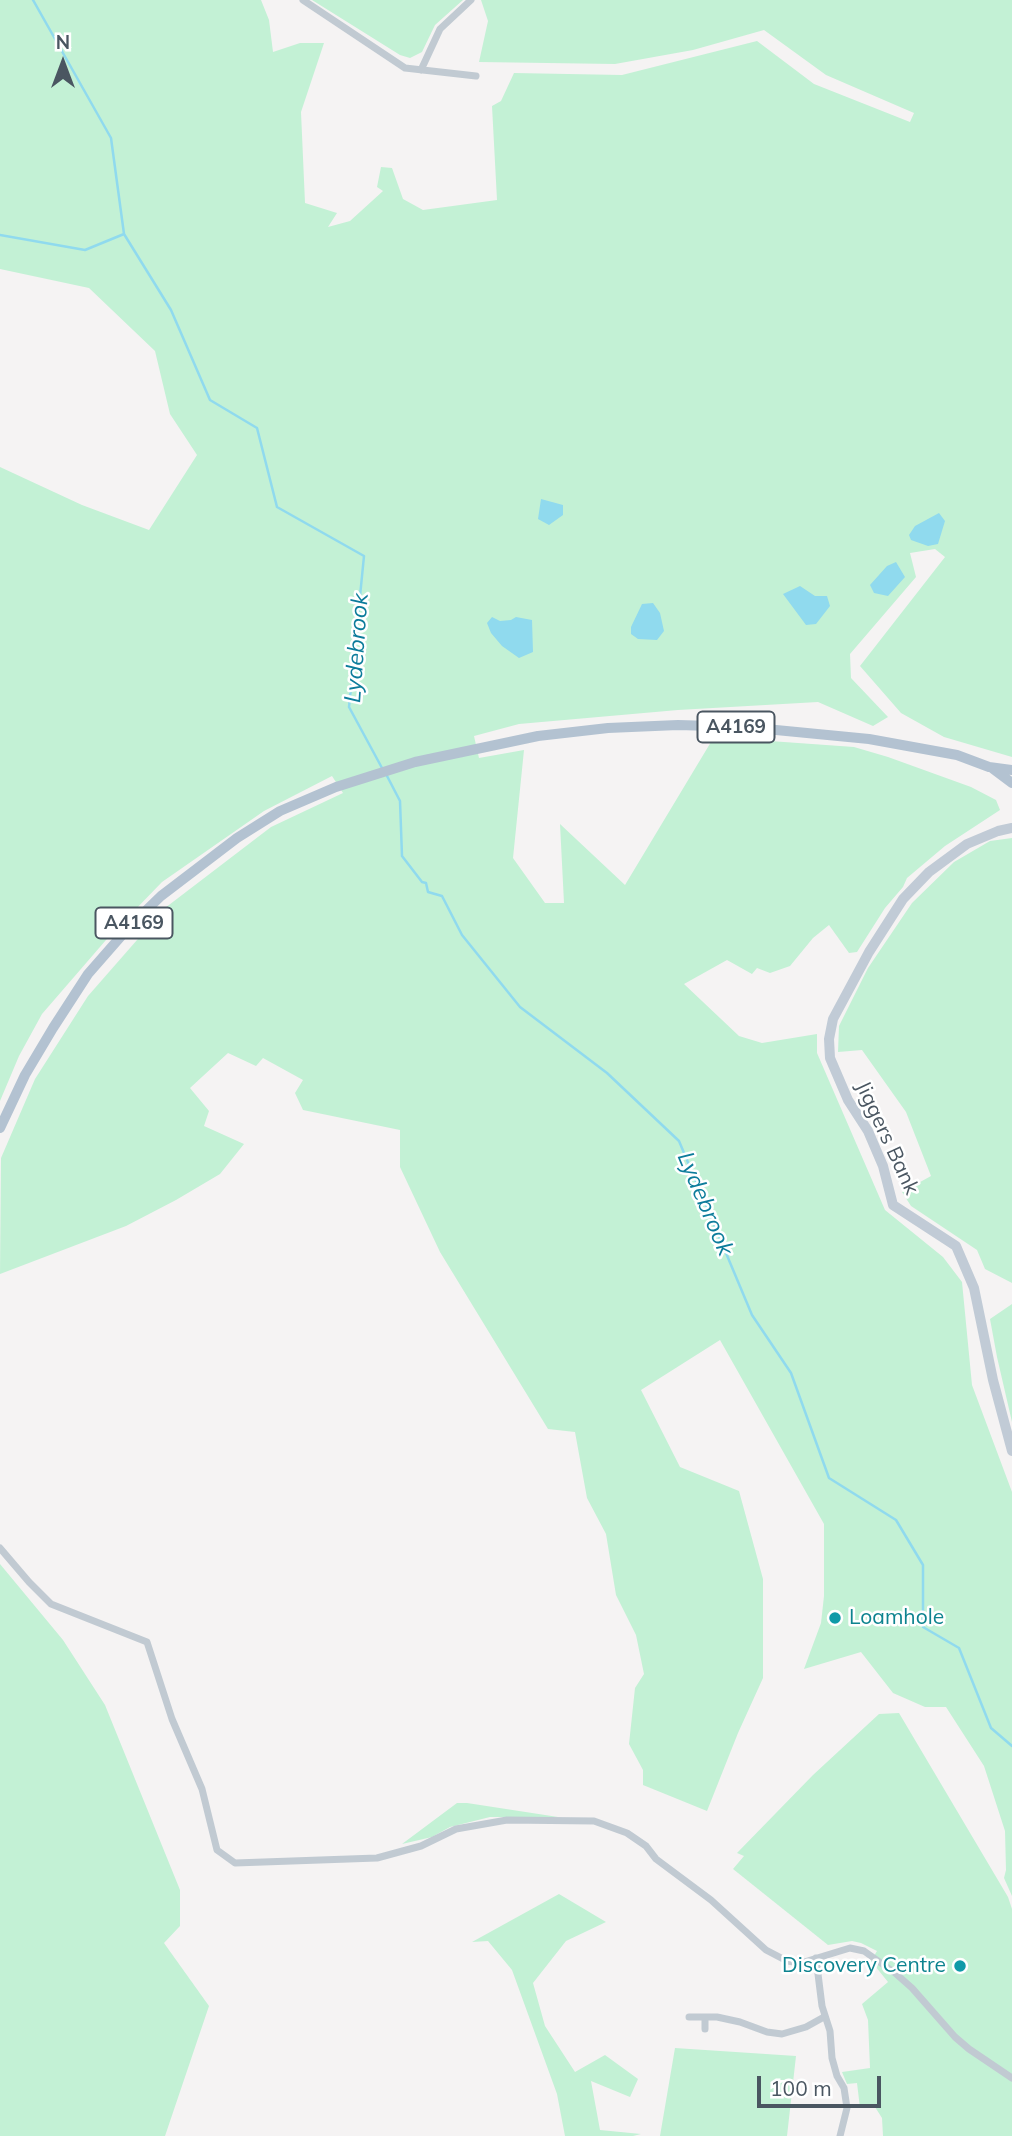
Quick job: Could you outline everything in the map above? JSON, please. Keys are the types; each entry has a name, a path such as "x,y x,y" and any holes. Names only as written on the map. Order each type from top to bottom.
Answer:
{"main road":[{"name":"A4169","path":"0,1128 25,1075 60,1017 88,974 130,926 161,895 237,838 280,811 336,787 415,761 480,748 562,734 678,725 745,727 869,739 957,755 989,767 1012,770"},
{"name":"A4169","path":"989,767 1012,783"}],"street":[{"path":"303,0 405,68 476,76"},
{"path":"421,70 440,29 471,0"},
{"name":"Jiggers Bank","path":"998,831 1012,820"},
{"name":"Jiggers Bank","path":"1012,828 967,844 929,872 903,899 869,952 833,1020 829,1040 830,1058 848,1100 868,1131 883,1166 893,1205 956,1246 974,1288 993,1380 1012,1451"},
{"path":"0,1548 51,1604 147,1642 150,1646 172,1719 202,1789 217,1850 235,1863 377,1858 421,1846 456,1829 507,1820 594,1821 627,1833 646,1846 656,1859 725,1912 766,1950 787,1961 800,1962 850,1948 864,1951 912,1988 962,2043 1012,2078"},
{"path":"816,1958 824,2017 830,2031 832,2058 844,2088 847,2108 840,2136"},
{"path":"689,2017 740,2022 767,2032 782,2034 806,2027 824,2017"},
{"path":"705,2017 705,2029"}],"green space":[{"path":"0,0 261,0 269,20 273,52 300,43 324,43 301,112 305,203 337,213 328,227 350,221 383,191 377,187 381,167 392,168 403,199 423,210 497,200 492,106 501,101 514,73 622,75 757,41 814,84 910,122 914,113 826,75 764,30 693,50 615,64 479,62 488,21 481,0 1012,0 1012,757 944,737 901,713 860,666 945,557 935,549 910,553 916,577 850,654 851,678 888,717 873,726 818,702 678,710 519,724 474,736 479,758 524,750 513,858 545,903 564,903 560,824 625,885 714,737 854,747 971,787 996,800 1000,810 945,846 907,878 857,952 849,953 829,925 813,938 790,966 770,973 757,968 752,974 727,960 684,984 739,1036 762,1043 817,1034 817,1053 885,1210 943,1257 962,1282 972,1385 1012,1492 1012,1896 1004,1878 1005,1831 984,1766 946,1707 925,1707 893,1693 861,1652 804,1669 821,1623 824,1596 824,1524 720,1340 641,1390 680,1467 739,1491 763,1579 763,1678 707,1811 643,1785 643,1770 629,1744 635,1688 644,1674 636,1635 616,1595 606,1534 587,1498 575,1432 548,1429 440,1252 400,1167 400,1130 303,1110 295,1093 303,1080 263,1058 256,1066 228,1053 190,1088 209,1111 204,1126 244,1144 220,1174 126,1226 0,1274 1,1158 35,1079 88,996 165,908 271,827 343,793 332,776 264,811 162,882 106,940 42,1014 19,1056 0,1101 0,467 82,505 149,530 197,455 170,414 155,351 89,288 0,269"},
{"path":"312,0 463,0 435,25 422,52 410,58 400,55"},
{"path":"1012,838 1012,1283 985,1269 977,1250 911,1206 902,1192 931,1176 906,1112 862,1050 838,1052 839,1026 868,968 912,903 954,862 990,841"},
{"path":"1012,1304 1012,1422 990,1319"},
{"path":"0,1564 63,1640 105,1705 180,1890 180,1926 164,1943 209,2006 165,2136 0,2136"},
{"path":"899,1713 1008,1897 1012,1909 1012,2136 883,2136 882,2118 875,2107 860,2108 857,2083 847,2084 842,2072 870,2068 868,2020 862,2004 888,1982 871,1961 877,1951 852,1941 828,1945 733,1869 744,1856 737,1853 813,1775 879,1714"},
{"path":"457,1803 558,1817 490,1817 450,1827 432,1837 402,1844"},
{"path":"559,1894 606,1922 566,1941 533,1983 545,2026 575,2072 605,2055 638,2079 630,2097 591,2081 600,2130 641,2134 565,2136 557,2094 512,1970 488,1941 472,1942"},
{"path":"675,2048 796,2056 787,2136 660,2136"}],"water":[{"path":"541,499 563,505 563,515 549,525 538,519"},
{"path":"939,513 945,521 938,544 928,546 911,540 909,535 915,526"},
{"path":"896,562 905,577 888,596 874,593 870,585 887,566"},
{"path":"800,586 815,596 827,596 830,606 816,624 806,625 783,594"},
{"path":"653,603 660,613 664,631 657,640 638,639 631,634 631,627 642,604"},
{"path":"492,617 500,621 516,617 532,620 533,652 519,658 502,646 491,633 487,623"}],"waterway":[{"name":"Lydebrook","path":"33,0 111,138 124,234 171,310 210,400 257,428 277,507 364,556 349,707 382,768"},
{"path":"0,235 85,250 124,234"},
{"name":"Lydebrook","path":"386,774 400,801 402,856 422,882 426,883 428,892 442,896 462,935 520,1007 607,1073 679,1141 752,1315 791,1373 829,1478 896,1520 923,1565 923,1627 959,1648 991,1728 1012,1746"}],"place":[{"name":"Loamhole","path":"835,1618"},
{"name":"Discovery Centre","path":"960,1966"}]}
